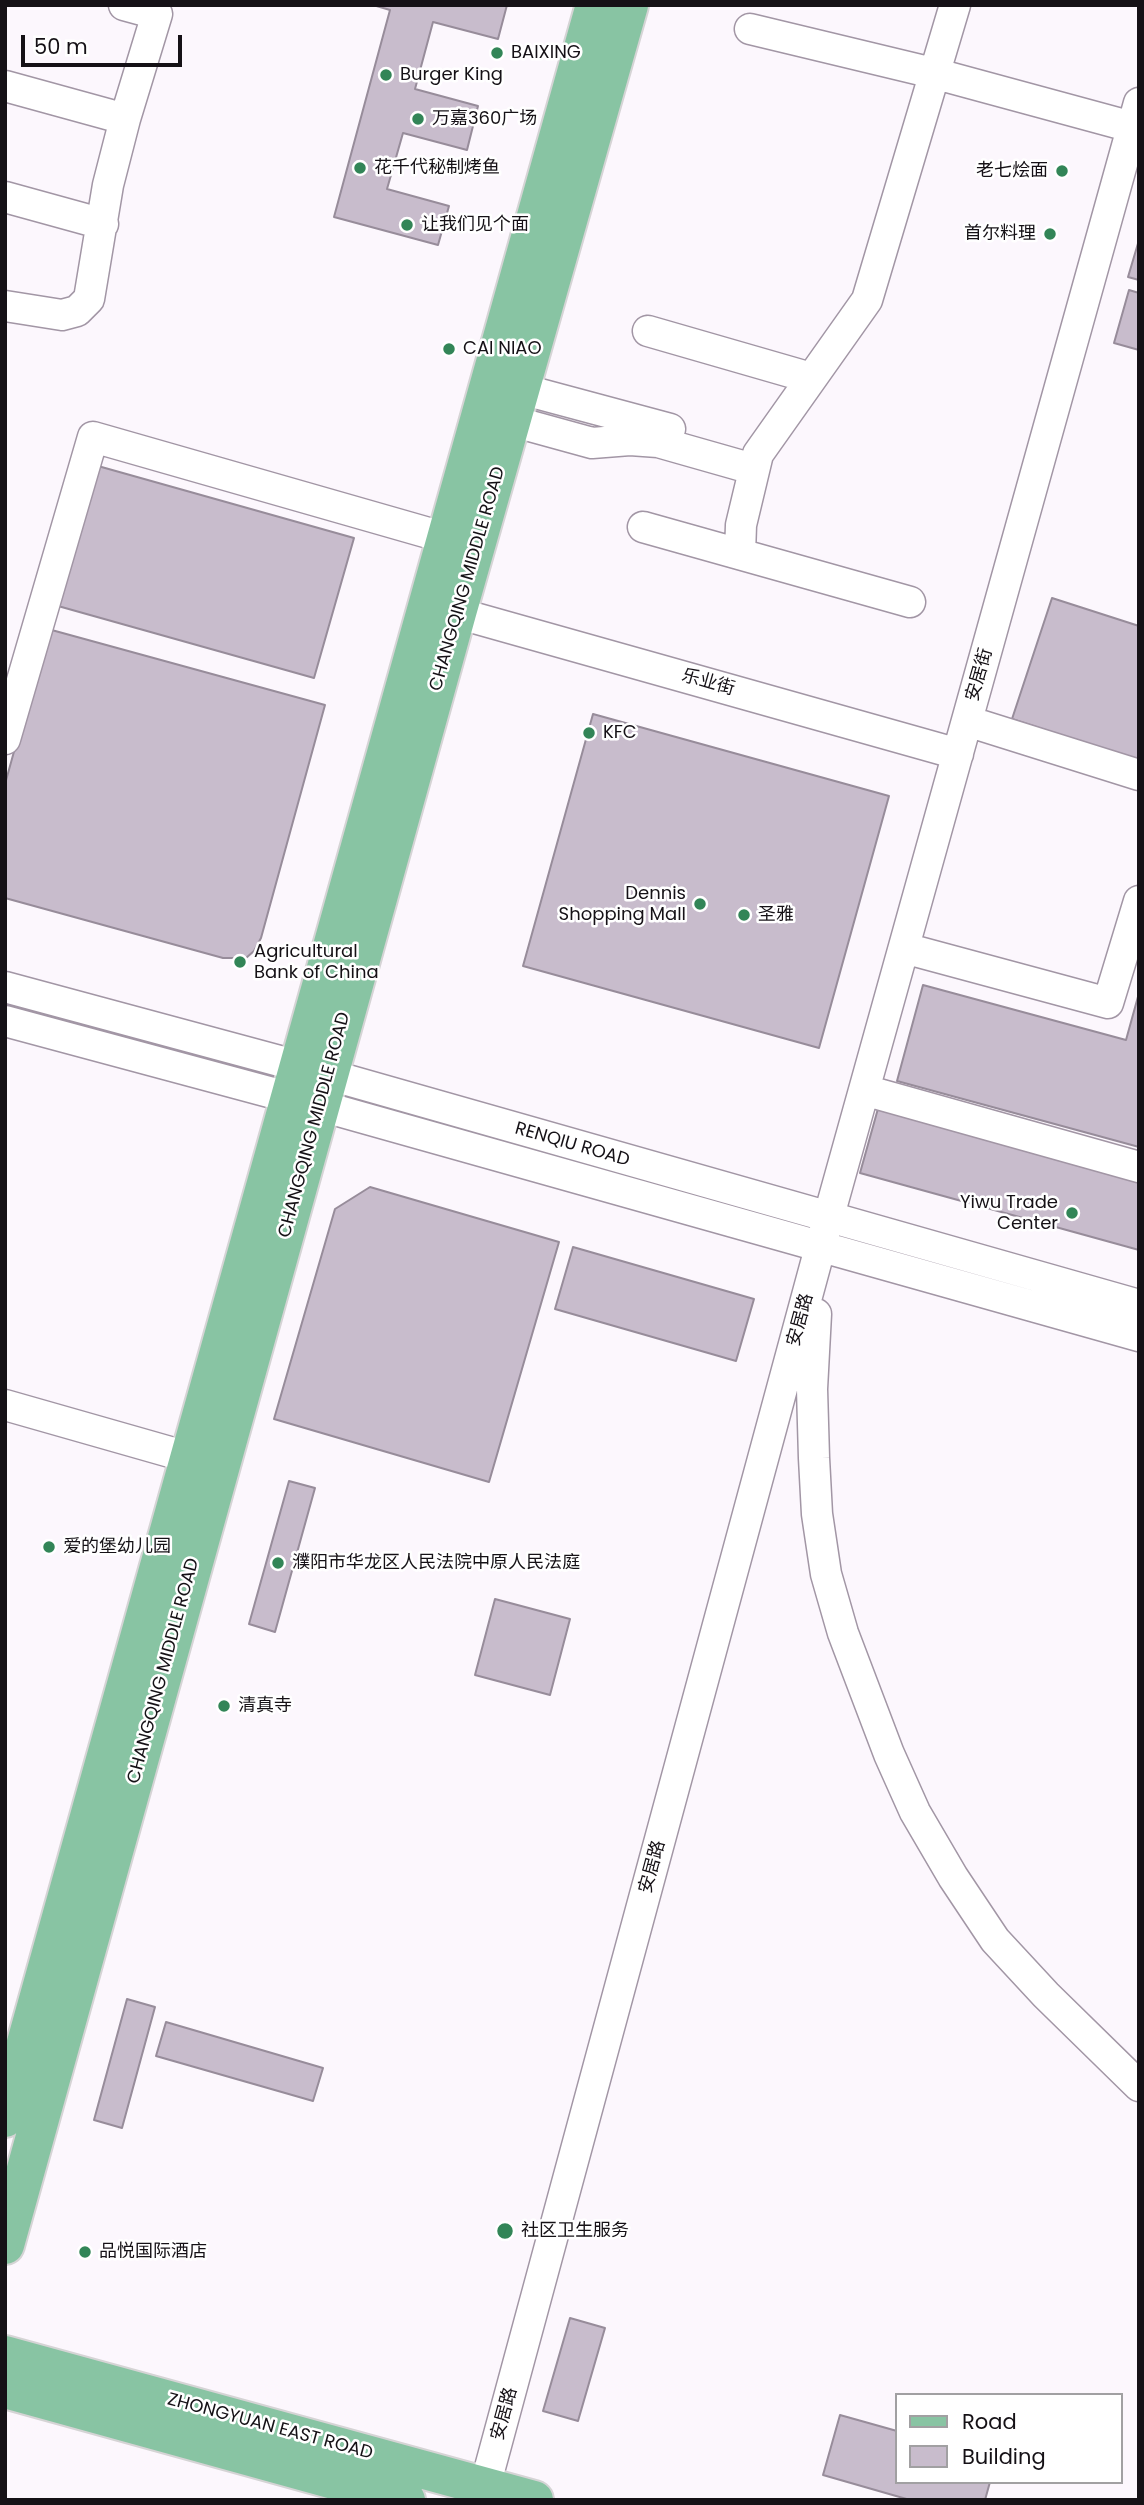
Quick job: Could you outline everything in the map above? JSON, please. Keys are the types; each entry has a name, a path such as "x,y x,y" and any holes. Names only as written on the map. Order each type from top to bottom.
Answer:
{"main road":[{"name":"CHANGQING MIDDLE ROAD","path":"5,2245 309,1086 446,538 595,5"},
{"name":"CHANGQING MIDDLE ROAD","path":"5,2118 191,1458 457,613 629,5"},
{"name":"ZHONGYUAN EAST ROAD","path":"5,2355 534,2500"},
{"name":"ZHONGYUAN EAST ROAD","path":"5,2389 406,2500"}],"street":[{"path":"5,306 62,315 77,311 89,299 108,185 157,14 124,5"},
{"path":"740,554 741,525 755,461 867,300 955,5"},
{"path":"750,29 1135,115"},
{"path":"5,86 125,119"},
{"name":"安居街","path":"820,1248 1135,115"},
{"path":"5,197 103,225"},
{"path":"648,331 811,378"},
{"path":"517,405 592,443 631,440 658,442 755,461"},
{"path":"5,740 93,438 446,538"},
{"path":"643,527 910,602"},
{"name":"乐业街","path":"457,613 958,754"},
{"path":"967,721 1139,775"},
{"path":"904,948 1108,1003 1139,901"},
{"name":"RENQIU ROAD","path":"5,987 820,1248 1139,1336"},
{"name":"RENQIU ROAD","path":"5,1021 309,1086 829,1218 1139,1304"},
{"path":"864,1090 1139,1167"},
{"path":"820,1248 812,1390 817,1514 827,1574 843,1633 864,1692 915,1812 953,1877 995,1940 1046,1995 1139,2086"},
{"name":"安居路","path":"485,2486 820,1248"},
{"path":"5,1405 191,1458"}],"building":[{"name":"万嘉360广场","path":"373,5 507,5 498,39 433,22 415,89 478,106 467,150 403,133 387,189 449,206 438,245 334,217 390,10"},
{"path":"1139,240 1139,280 1128,277"},
{"path":"1129,290 1139,293 1139,350 1114,343"},
{"path":"98,466 354,538 314,678 58,606"},
{"path":"1052,598 1139,626 1139,761 1012,719"},
{"path":"48,629 325,705 261,938 254,951 246,958 223,958 5,898 5,784"},
{"name":"Dennis Shopping Mall","path":"593,714 889,796 819,1048 523,966"},
{"path":"923,985 1126,1040 1139,993 1139,1147 897,1081"},
{"name":"Yiwu Trade Center","path":"879,1105 1139,1176 1139,1250 860,1173"},
{"path":"370,1187 559,1242 489,1482 274,1419 335,1209"},
{"path":"573,1247 754,1299 736,1361 555,1309"},
{"path":"289,1481 315,1488 275,1632 249,1624"},
{"path":"495,1599 570,1619 550,1695 475,1675"},
{"path":"127,1999 155,2007 122,2128 94,2120"},
{"path":"166,2022 323,2068 313,2101 156,2056"},
{"path":"570,2318 605,2328 578,2421 543,2411"},
{"path":"840,2415 895,2430 895,2484 989,2484 985,2500 910,2500 823,2475"}],"place":[{"name":"BAIXING","path":"497,53"},
{"name":"Burger King","path":"386,75"},
{"name":"万嘉360广场","path":"418,119"},
{"name":"花千代秘制烤鱼","path":"360,168"},
{"name":"老七烩面","path":"1062,171"},
{"name":"让我们见个面","path":"407,225"},
{"name":"首尔料理","path":"1050,234"},
{"name":"CAI NIAO","path":"449,349"},
{"name":"KFC","path":"589,733"},
{"name":"Dennis Shopping Mall","path":"700,904"},
{"name":"圣雅","path":"744,915"},
{"name":"Agricultural Bank of China","path":"240,962"},
{"name":"Yiwu Trade Center","path":"1072,1213"},
{"name":"爱的堡幼儿园","path":"49,1547"},
{"name":"濮阳市华龙区人民法院中原人民法庭","path":"278,1563"},
{"name":"清真寺","path":"224,1706"},
{"name":"社区卫生服务","path":"505,2231"},
{"name":"品悦国际酒店","path":"85,2252"}]}
